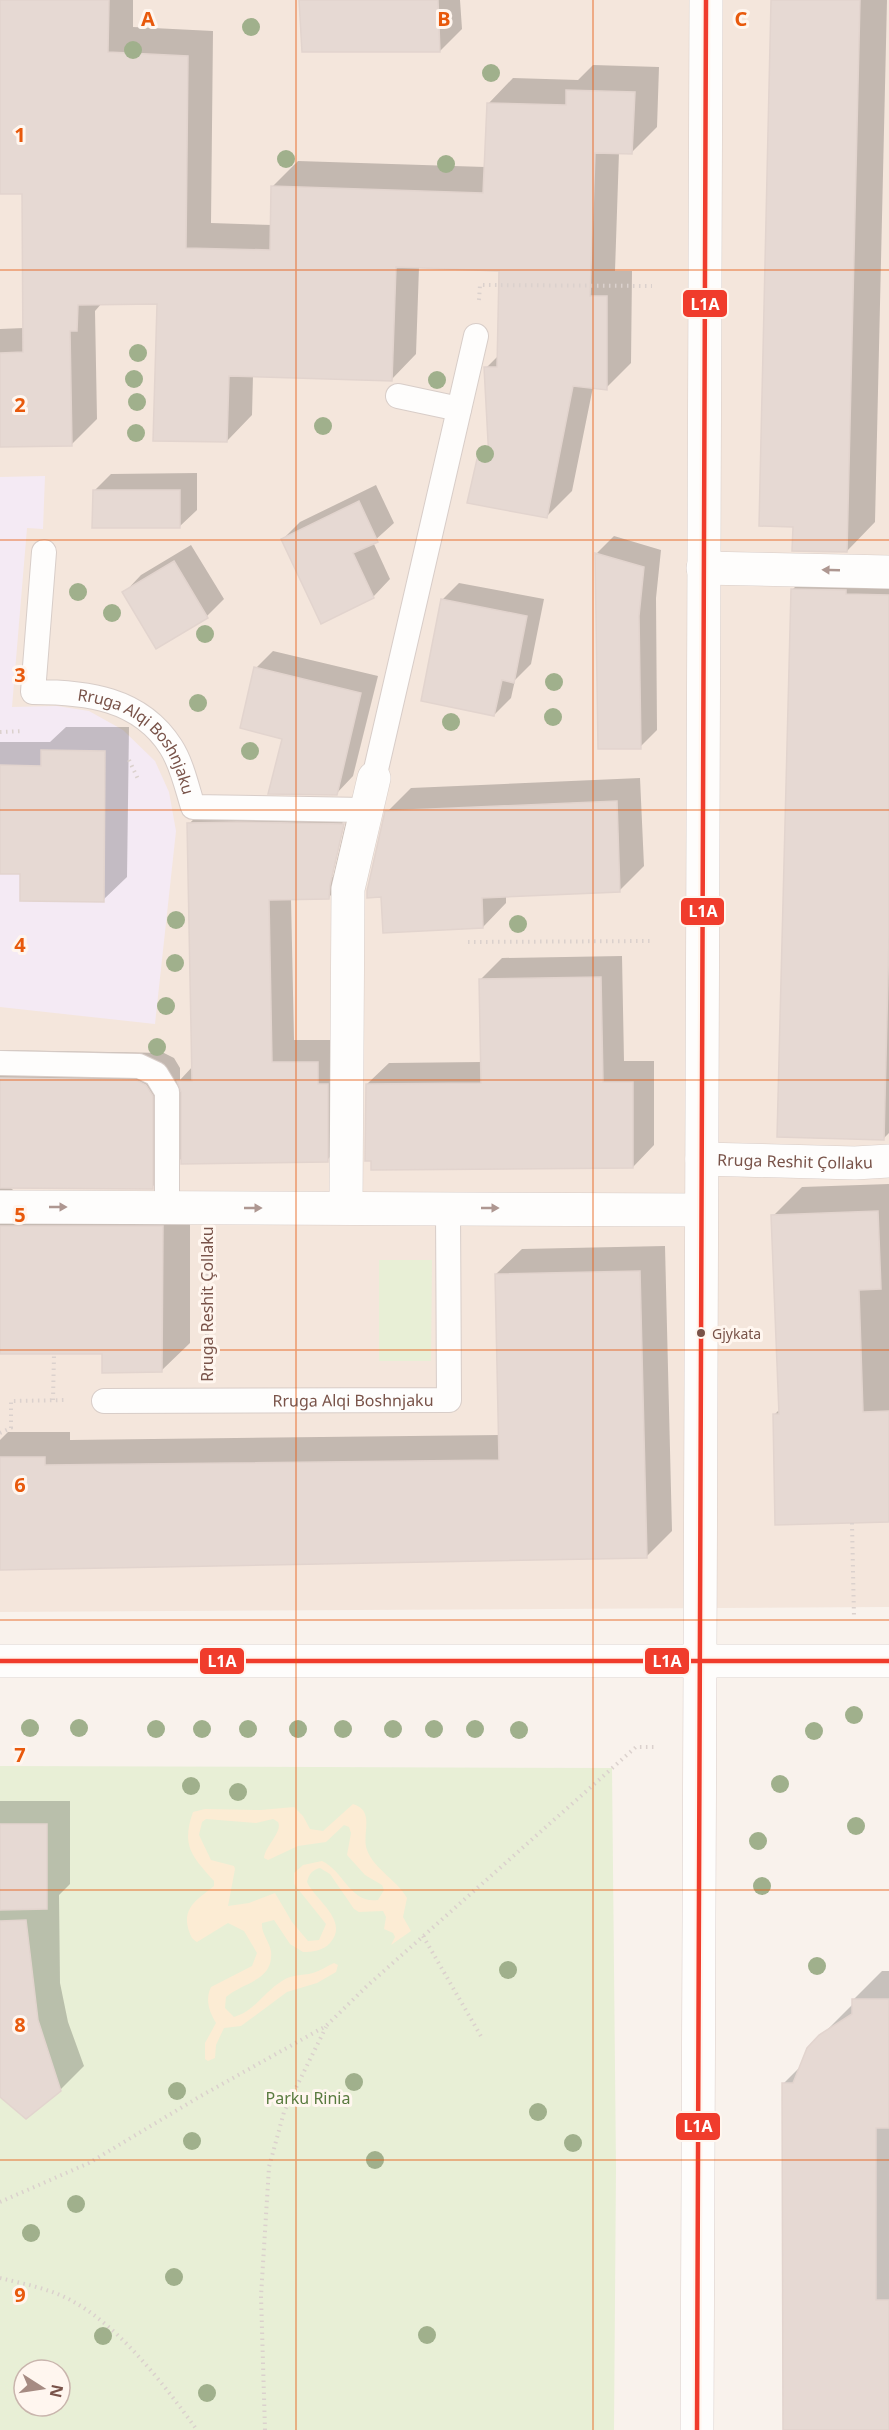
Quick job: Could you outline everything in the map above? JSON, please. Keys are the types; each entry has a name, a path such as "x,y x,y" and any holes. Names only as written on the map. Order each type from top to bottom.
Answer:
{"street":[{"path":"697,2430 706,0"},
{"path":"703,568 889,572"},
{"path":"346,1208 348,889 364,810 374,778"},
{"name":"Rruga Reshit Çollaku","path":"702,1159 855,1163 889,1161"},
{"path":"0,1207 701,1210"},
{"path":"0,1661 889,1661"}],"lane":[{"path":"374,778 476,336"},
{"path":"398,396 459,409"},
{"name":"Rruga Alqi Boshnjaku","path":"44,552 33,692 72,692 107,698 134,710 156,726 172,748 193,807 364,810"},
{"path":"0,1063 139,1066 156,1074 167,1092 167,1207"},
{"name":"Rruga Alqi Boshnjaku","path":"104,1401 448,1400 448,1209"}],"path":[{"path":"476,336 480,285 652,286"},
{"path":"468,942 653,941"},
{"name":"Rruga Reshit Çollaku","path":"207,1207 207,1401"},
{"path":"0,1433 11,1428 10,1401 53,1400 54,1354"},
{"path":"852,1523 854,1618"},
{"path":"0,2202 89,2163 199,2097 327,2026 423,1936 636,1747"},
{"path":"423,1936 482,2038"},
{"path":"265,2430 261,2296 268,2167 285,2112 327,2026"},
{"path":"0,2277 30,2285 72,2301 103,2321 145,2366 197,2430"}],"shaded area":[{"path":"0,0 889,0 889,1607 0,1612"},
{"path":"45,476 43,529 27,528 12,707 57,706 89,711 123,730 155,761 169,792 176,831 155,1024 0,1007 0,477"}],"green space":[{"path":"379,1260 432,1260 431,1361 379,1361"},
{"name":"Parku Rinia","path":"0,1766 612,1768 616,2167 614,2430 0,2430"}],"sand":[{"path":"353,1804 360,1807 366,1817 367,1850 375,1863 407,1898 403,1917 411,1931 391,1945 395,1937 393,1933 384,1929 386,1917 383,1911 359,1912 354,1909 330,1874 320,1868 315,1870 307,1882 334,1919 335,1935 330,1943 321,1949 303,1952 290,1944 274,1920 262,1923 271,1951 268,1969 256,1980 226,1997 225,2008 234,2017 254,2006 276,1985 286,1979 313,1973 334,1963 338,1965 336,1972 317,1983 287,1992 241,2026 224,2028 216,2045 215,2058 208,2061 205,2059 205,2043 216,2023 209,2005 208,1996 211,1987 252,1966 257,1953 244,1931 228,1923 197,1942 190,1935 187,1923 189,1910 214,1886 214,1881 191,1850 188,1834 193,1812 205,1809 261,1810 294,1807 303,1816 310,1829 323,1831","holes":["206,1819 256,1823 273,1819 278,1822 278,1830 265,1853 264,1858 268,1860 298,1846 326,1842 344,1825 349,1827 351,1833 347,1855 365,1875 382,1885 384,1890 378,1900 368,1900 354,1892 330,1866 322,1861 303,1865 294,1873 294,1884 326,1924 319,1940 308,1941 292,1922 275,1893 249,1903 228,1906 235,1869 234,1866 211,1860 199,1835 202,1822"]}],"building":[{"path":"0,0 109,0 108,52 188,56 186,248 270,250 271,186 483,193 487,103 566,105 566,90 635,92 632,154 595,153 590,296 607,296 607,390 573,386 547,518 467,503 477,459 489,460 484,367 497,367 499,271 396,267 392,381 229,376 227,442 153,441 157,304 78,305 77,331 70,331 72,446 0,447 0,353 23,352 22,194 0,194"},
{"path":"299,0 438,0 440,52 302,52"},
{"path":"771,0 860,0 847,552 792,551 793,527 759,526"},
{"path":"93,490 180,490 180,528 92,528"},
{"path":"359,501 378,542 353,553 374,598 321,624 281,539"},
{"path":"595,553 644,567 639,616 641,749 598,749"},
{"path":"174,561 208,618 156,649 122,592"},
{"path":"791,589 846,590 846,594 889,595 889,935 884,1140 777,1137"},
{"path":"441,599 527,616 514,683 502,680 494,716 421,701"},
{"path":"254,667 361,693 337,795 268,794 282,739 240,728"},
{"path":"41,750 105,751 104,902 20,901 20,874 0,874 0,765 41,766"},
{"path":"617,801 620,892 482,898 483,928 383,933 381,897 367,898 367,891 385,811"},
{"path":"187,823 344,824 329,899 269,900 272,1062 318,1062 318,1084 328,1084 328,1162 181,1164 181,1092 177,1081 192,1081"},
{"path":"601,977 603,1082 633,1082 633,1168 371,1170 371,1161 365,1161 366,1084 481,1083 479,979"},
{"path":"0,1078 136,1080 146,1085 153,1096 153,1189 0,1188"},
{"path":"878,1211 881,1289 859,1290 863,1412 889,1411 889,1522 775,1525 773,1414 779,1414 771,1215"},
{"path":"0,1226 163,1226 162,1372 102,1373 102,1354 0,1354"},
{"path":"640,1271 647,1558 0,1570 0,1457 45,1457 45,1465 499,1460 495,1274"},
{"path":"0,1824 47,1824 47,1909 0,1910"},
{"path":"26,1920 38,2020 61,2091 26,2119 0,2097 0,1921"},
{"path":"852,1999 889,1999 889,2128 876,2128 876,2300 889,2300 889,2430 783,2430 782,2083 793,2083 807,2048 819,2035 852,2014"}],"transit line":[{"name":"L1A","path":"697,2430 706,0"},
{"name":"L1A","path":"0,1661 889,1661"}],"place":[{"name":"Gjykata","path":"701,1333"}]}
